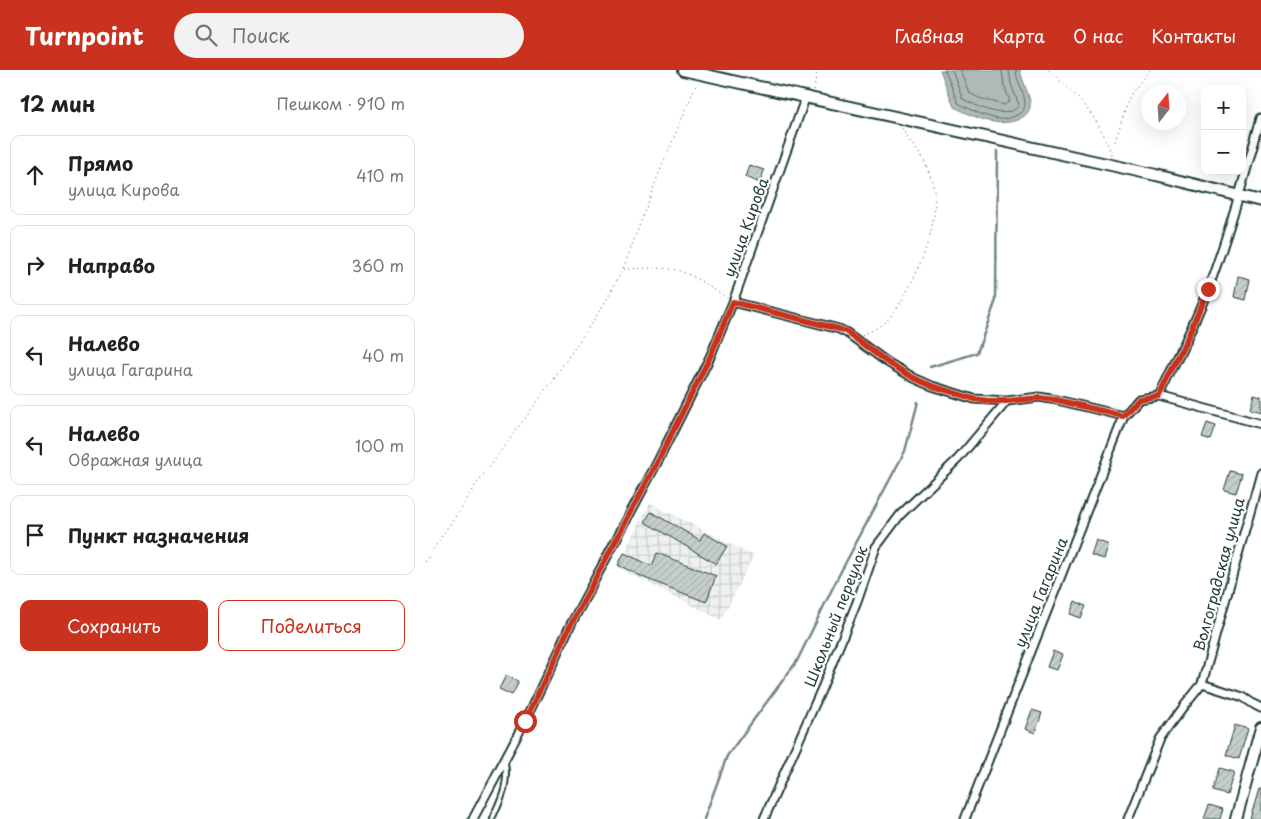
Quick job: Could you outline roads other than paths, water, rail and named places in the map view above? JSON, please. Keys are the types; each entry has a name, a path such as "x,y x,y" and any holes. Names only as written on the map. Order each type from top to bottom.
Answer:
{"main road":[{"path":"683,70 1109,164 1261,201"},
{"path":"1236,819 1261,728"}],"street":[{"name":"улица Кирова","path":"473,819 505,760 570,626 663,452 710,357 733,302 809,97"},
{"path":"1261,118 1240,195 1204,298 1187,339 1159,396 1261,424"},
{"path":"733,302 839,329 855,338 887,362 932,386 974,399 1007,401 1039,398 1057,400 1123,416"},
{"name":"улица Гагарина","path":"965,819 1123,416 1139,399 1159,396"},
{"name":"Школьный переулок","path":"764,819 822,688 857,602 876,547 900,515 958,459 1007,401"},
{"name":"Волгоградская улица","path":"1203,684 1261,472"},
{"path":"1128,819 1160,739 1203,684 1243,697 1261,708"}],"lane":[{"path":"492,819 507,781 505,760"}],"water":[{"path":"940,70 1020,70 1030,99 1029,110 1027,114 1017,120 1001,123 984,120 969,114 954,107"}],"waterway":[{"path":"930,367 977,353 996,300 997,152"},
{"path":"704,819 727,756 797,661 838,577 905,451 918,402"}]}
